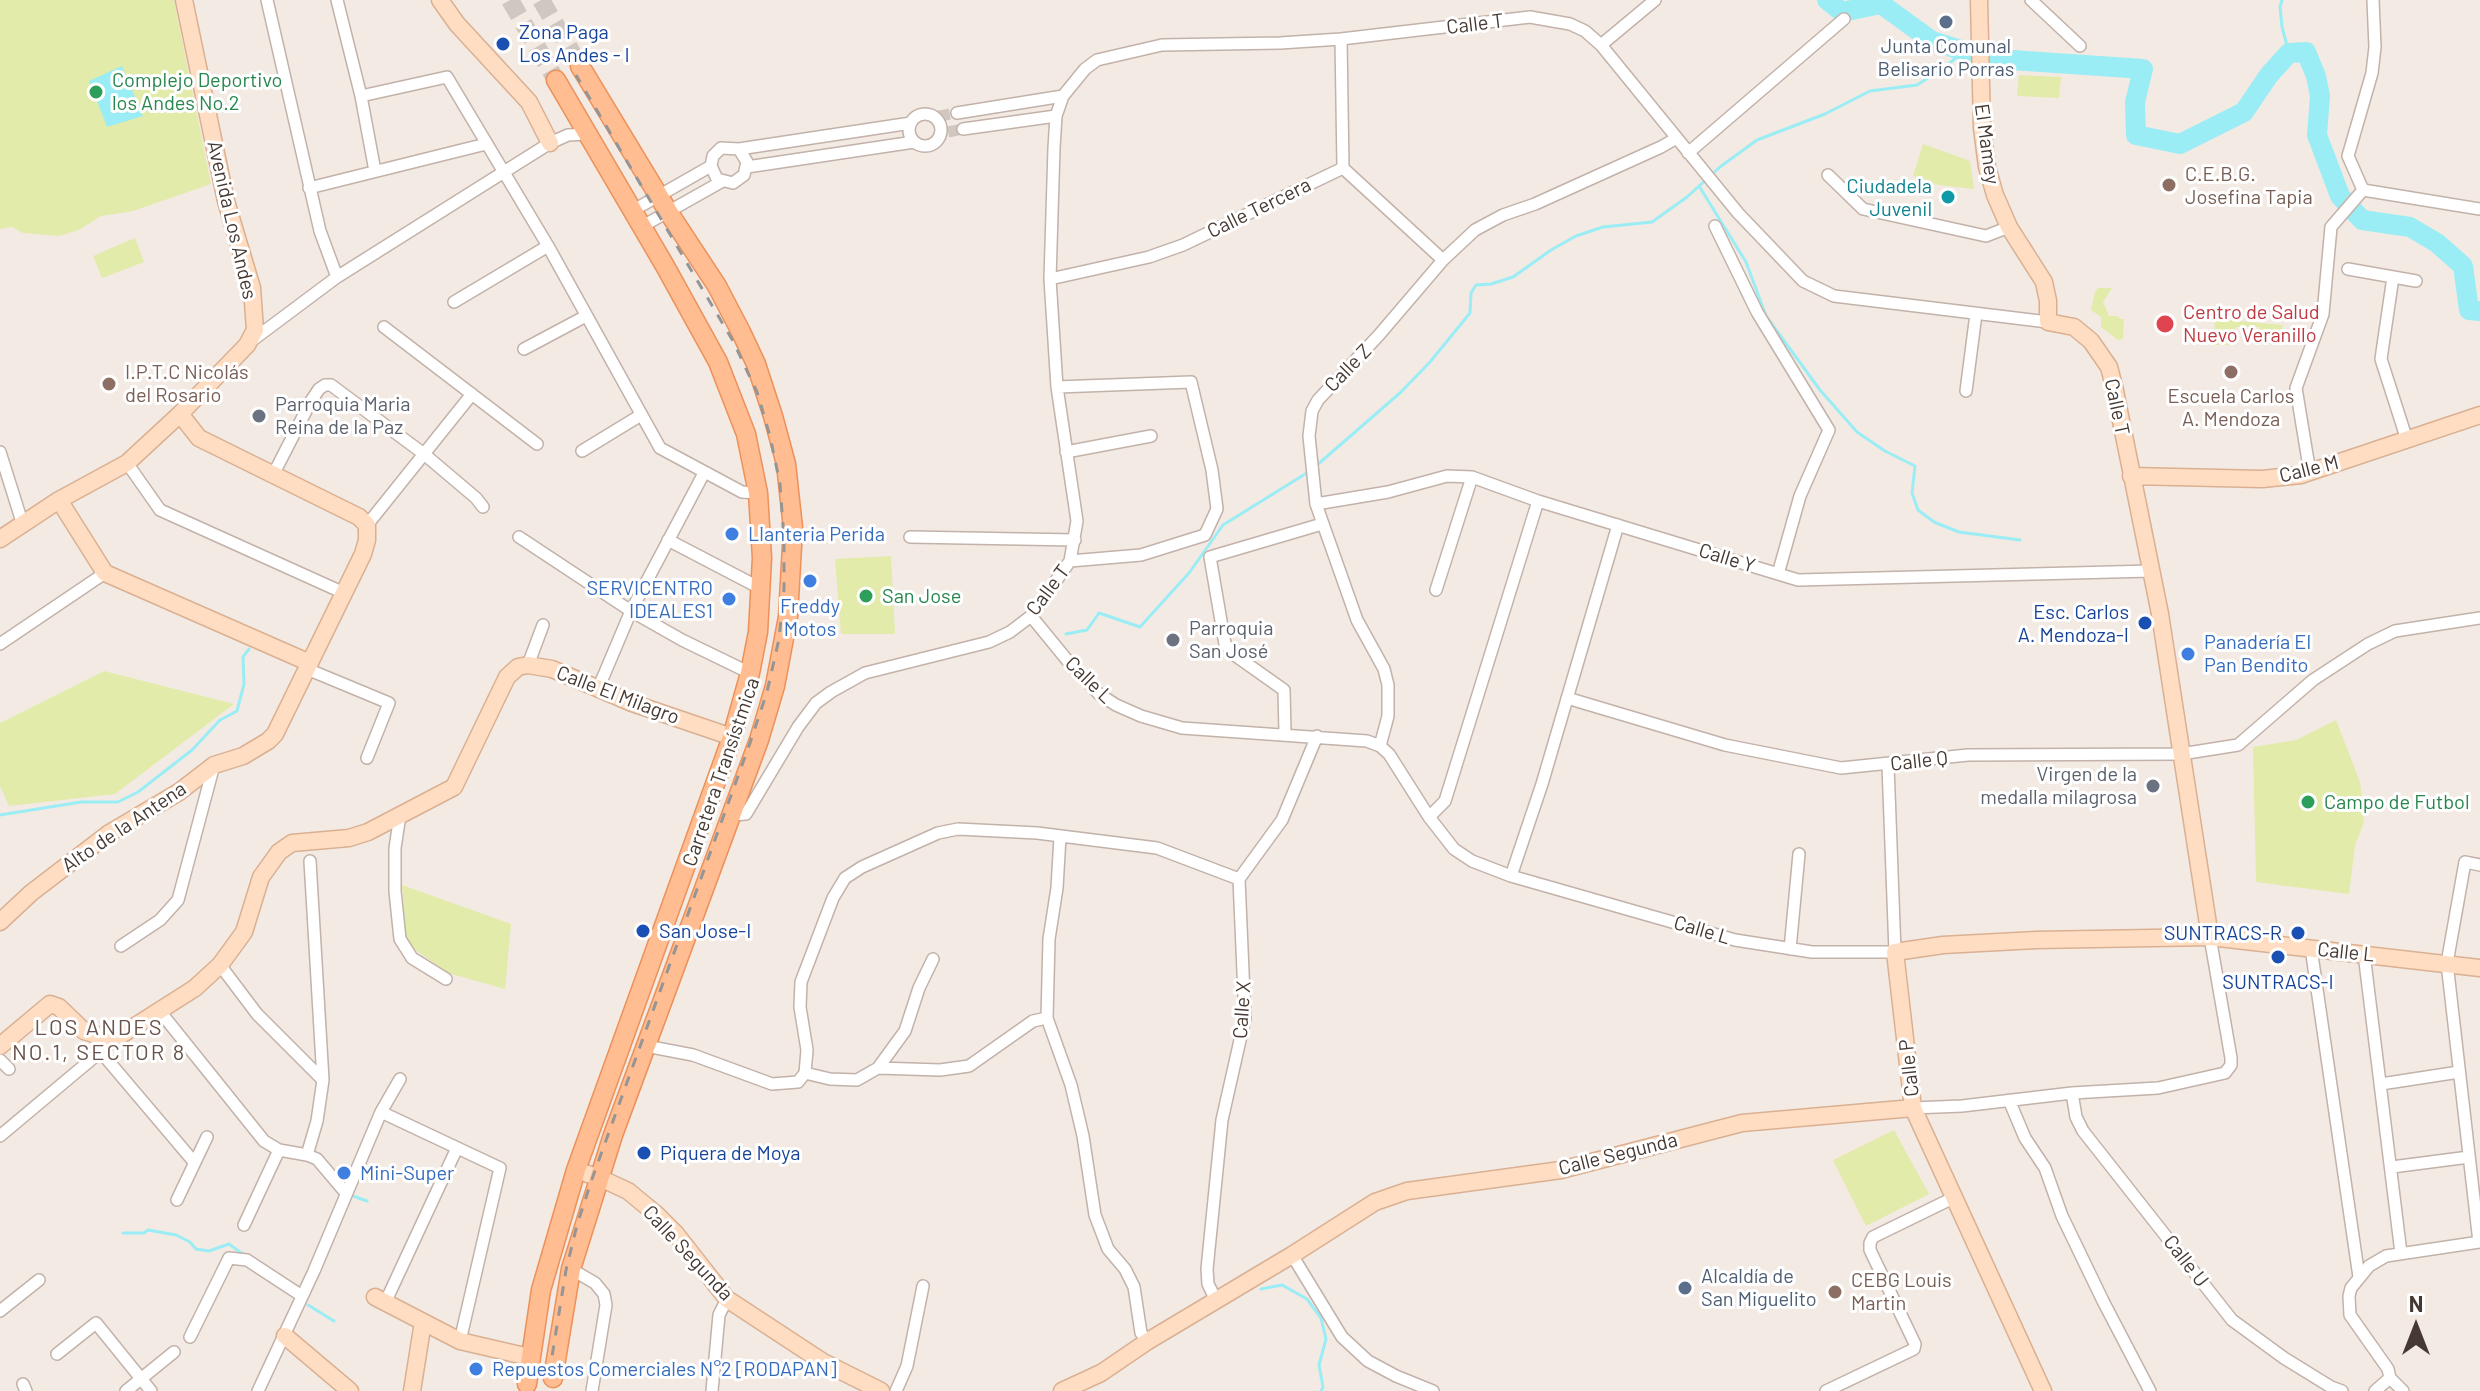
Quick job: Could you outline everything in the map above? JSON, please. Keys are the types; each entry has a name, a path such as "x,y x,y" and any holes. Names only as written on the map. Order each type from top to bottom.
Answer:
{"main road":[{"name":"Carretera Transístmica","path":"553,1378 571,1269 600,1178 759,740 775,686 792,576 793,528 786,464 756,364 717,286 580,66"},
{"name":"Carretera Transístmica","path":"527,1384 541,1290 576,1170 732,737 758,632 762,558 758,493 746,434 718,362 556,80"}],"street":[{"name":"Avenida Los Andes","path":"184,0 226,201 252,288 255,330 247,345"},
{"path":"267,0 309,188 320,231 337,277"},
{"path":"337,0 361,96 375,171"},
{"path":"440,0 457,24 529,102 550,143"},
{"path":"1601,45 1655,0"},
{"name":"El Mamey","path":"1979,0 1982,128 1987,167 2009,227 2044,282 2048,322"},
{"path":"2031,0 2080,46"},
{"path":"2359,195 2348,156 2372,73 2375,47 2373,0"},
{"name":"Calle T","path":"732,815 746,814 798,727 816,703 847,680 873,670 989,642 1010,632 1031,616 1070,561 1077,521 1057,387 1050,279 1056,116 1063,96 1085,69 1097,60 1162,45 1341,39 1530,17 1570,24 1585,31 1601,45 1713,185 1795,276 1818,290 1834,296 2074,327 2099,351 2109,367 2151,571 2231,1058 2231,1065 2225,1073"},
{"path":"1688,153 1844,19"},
{"path":"1341,39 1343,168 1443,260"},
{"path":"361,96 447,77 548,246 660,448 742,492 758,493"},
{"path":"957,113 1063,96"},
{"path":"1012,103 1014,121"},
{"path":"721,182 711,166 713,156 721,148 739,149 911,123 923,115 936,117 941,130 937,140"},
{"path":"963,129 1056,116"},
{"path":"911,123 909,133 914,142"},
{"path":"747,167 914,142 925,146 948,132"},
{"path":"0,539 59,500 127,463 247,345 337,277 550,143 568,135 587,134"},
{"name":"Calle Z","path":"1380,746 1388,716 1388,685 1384,669 1357,620 1316,504 1309,436 1312,411 1318,400 1361,357 1443,260 1475,230 1675,139"},
{"path":"309,188 486,144"},
{"path":"637,219 721,182 738,181 747,167 746,157 739,149"},
{"path":"637,219 664,205 711,166"},
{"name":"Calle Tercera","path":"1050,279 1149,257 1183,245 1343,168"},
{"path":"1828,175 1863,209 1986,236 2009,227"},
{"path":"2359,195 2480,209"},
{"path":"2310,473 2296,388 2322,321 2331,227 2359,195"},
{"path":"1715,226 1757,312 1829,430 1800,496 1778,574"},
{"path":"454,302 548,246"},
{"path":"2348,269 2416,281"},
{"path":"2393,277 2381,359 2407,440"},
{"path":"1966,391 1976,314"},
{"path":"524,349 586,316"},
{"path":"384,327 537,444"},
{"path":"1057,387 1191,382 1212,470 1217,509 1205,535 1141,555 1070,561"},
{"path":"273,475 311,401 325,385 338,387 424,454 483,507"},
{"path":"180,414 199,438 359,517 367,525 472,394"},
{"path":"582,451 641,415"},
{"name":"Calle M","path":"2131,476 2262,479 2310,473 2480,415"},
{"path":"1066,452 1151,436"},
{"path":"0,452 23,525"},
{"path":"127,463 160,510 344,593"},
{"path":"598,689 631,611 704,473"},
{"name":"Calle Y","path":"1316,504 1388,492 1447,476 1472,477 1538,501 1798,580 2151,571"},
{"path":"1436,590 1472,477"},
{"path":"59,500 105,573 389,703 367,758"},
{"path":"1429,817 1445,801 1538,501"},
{"path":"1285,733 1284,690 1236,656 1225,644 1210,557 1322,524"},
{"name":"Alto de la Antena","path":"0,922 31,893 108,834 179,792 214,765 243,756 275,734 363,554 367,525"},
{"path":"1511,876 1618,525"},
{"path":"519,537 631,611 750,673"},
{"path":"910,537 1075,540"},
{"path":"668,540 760,588"},
{"path":"0,644 105,573"},
{"name":"Calle L","path":"1031,616 1099,694 1116,705 1182,728 1367,741 1389,754 1429,817 1462,856 1511,876 1735,940 1812,952 1895,952 1943,945 2036,940 2210,937 2480,968"},
{"name":"Calle Q","path":"1567,698 1725,745 1841,768 1968,755 2181,754 2238,745 2313,680 2368,644 2395,631 2480,618"},
{"path":"0,1136 118,1037 195,988 220,965 244,932 261,877 279,852 292,843 349,838 368,832 454,787 507,677 518,667 528,665 543,625"},
{"name":"Calle El Milagro","path":"528,665 552,669 632,703 732,737"},
{"path":"646,1046 693,1055 772,1084 798,1082 805,1073 807,1050 800,1007 801,982 833,898 845,878 862,867 938,833 958,829 1037,833 1157,848 1239,879 1282,820 1317,736"},
{"path":"121,946 160,920 178,900 214,765"},
{"name":"Calle P","path":"1888,765 1895,952 1913,1108 2043,1391"},
{"path":"400,815 395,877 400,939 412,958 446,979"},
{"path":"1060,837 1057,888 1049,939 1047,1018 1074,1098 1095,1215 1108,1249 1125,1269 1134,1287 1141,1333 1148,1341"},
{"path":"1790,949 1799,854"},
{"path":"307,1155 317,1121 323,1080 310,861"},
{"path":"2403,1391 2390,1378 2384,1362 2357,1329 2350,1315 2349,1296 2359,1277 2377,1260 2401,1253 2480,1242 2447,963 2465,862 2480,865"},
{"name":"Calle X","path":"1216,1300 1208,1284 1207,1269 1211,1224 1222,1120 1245,1018 1239,879"},
{"path":"2311,948 2359,1277"},
{"path":"2364,954 2401,1253"},
{"path":"805,1073 830,1079 857,1080 878,1068 905,1031 919,988 933,959"},
{"path":"220,965 268,1026 323,1080"},
{"path":"0,1046 52,1004 84,1031 102,1038 118,1037"},
{"path":"158,1009 264,1141 279,1150 317,1159 345,1192"},
{"path":"878,1068 940,1070 969,1066 1033,1021 1047,1018"},
{"path":"100,1051 194,1162"},
{"path":"2381,1084 2459,1072"},
{"name":"Calle Segunda","path":"1062,1391 1101,1373 1375,1202 1407,1191 1561,1170 1742,1123 2158,1088 2225,1073"},
{"path":"258,1391 285,1336 381,1112 400,1079"},
{"name":"Calle U","path":"2072,1093 2076,1117 2083,1131 2232,1320 2284,1358 2342,1391"},
{"path":"2009,1100 2025,1138 2045,1168 2062,1216 2096,1287 2150,1391"},
{"path":"381,1112 500,1168 460,1341"},
{"path":"177,1200 207,1137"},
{"path":"457,1148 380,1300 460,1341 529,1357"},
{"path":"244,1225 279,1150"},
{"path":"2392,1167 2469,1157"},
{"name":"Calle Segunda","path":"576,1170 628,1191 656,1214 727,1299 855,1386 881,1391"},
{"path":"1826,1391 1914,1349 1915,1344 1870,1250 1870,1243 1873,1237 1953,1198"},
{"path":"1292,1255 1342,1337 1368,1361 1433,1391"},
{"path":"190,1337 229,1258 247,1260 302,1296"},
{"path":"571,1269 595,1283 604,1294 606,1305 592,1391"},
{"path":"0,1311 39,1280"},
{"path":"896,1391 907,1366 923,1286"},
{"path":"712,1391 719,1315 727,1299"},
{"path":"412,1391 423,1322"},
{"path":"57,1354 96,1323 151,1391"},
{"path":"285,1336 350,1391"},
{"path":"126,1391 174,1352"},
{"path":"2375,1391 2390,1378"}],"green space":[{"name":"Complejo Deportivo los Andes No.2","path":"0,0 174,0 211,184 133,211 101,216 79,230 59,236 23,233 12,227 0,229"},
{"path":"2019,75 2061,77 2059,98 2017,96"},
{"path":"1923,144 1970,161 1974,189 1931,184 1931,181 1913,176"},
{"path":"135,238 144,262 102,278 93,256"},
{"path":"2098,288 2112,288 2103,302 2109,316 2124,319 2123,339 2118,340 2101,327 2101,317 2091,310"},
{"path":"2215,319 2283,325 2279,345 2259,343 2259,327 2236,327 2235,345 2213,345"},
{"name":"San Jose","path":"891,556 895,634 841,634 835,559"},
{"path":"104,671 234,704 115,794 9,806 0,786 0,723"},
{"name":"Campo de Futbol","path":"2336,720 2360,782 2364,822 2355,845 2349,894 2256,882 2253,747 2296,740"},
{"path":"402,885 511,924 505,989 448,973 407,944"},
{"path":"1894,1130 1929,1194 1866,1226 1833,1160"}],"water":[{"path":"122,66 143,116 107,127 89,81"}],"waterway":[{"path":"1827,0 1842,12 1881,4 1932,41 1964,51 2012,60 2143,69 2135,102 2136,135 2180,144 2244,112 2269,75 2289,53 2306,52 2320,96 2317,135 2340,196 2362,220 2410,227 2437,243 2463,266 2469,310 2480,311"},
{"path":"2282,0 2282,27 2289,53"},
{"path":"1316,466 1401,392 1430,362 1470,313 1471,293 1476,285 1513,277 1576,236 1603,227 1652,222 1757,140 1825,114 1870,91 1917,85 1964,51"},
{"path":"1699,186 1746,262 1766,316 1820,390 1857,432 1915,466 1912,493 1918,510 1934,522 1959,532 2020,540"},
{"path":"1066,634 1087,630 1099,613 1140,627 1189,573 1223,525 1310,471"},
{"path":"0,815 81,802 118,802 138,792 192,750 220,720 237,711 244,684 243,657 249,649"},
{"path":"353,1196 367,1201"},
{"path":"123,1233 144,1233 148,1230 176,1235 196,1249 209,1251 229,1244 244,1255"},
{"path":"1261,1289 1282,1285 1307,1299 1321,1318 1326,1339 1319,1365 1321,1391"},
{"path":"308,1305 334,1321"}],"tunnel":[{"path":"510,0 556,80"},
{"path":"541,0 580,66"},
{"path":"939,116 957,113"},
{"path":"948,132 963,129"}],"railway":[{"path":"549,1375 566,1270 577,1225 767,692 779,639 784,589 780,484 757,392 733,341 576,75"}],"place":[{"name":"Junta Comunal Belisario Porras","path":"1946,22"},
{"name":"Zona Paga Los Andes - I","path":"503,44"},
{"name":"Complejo Deportivo los Andes No.2","path":"96,92"},
{"name":"C.E.B.G. Josefina Tapia","path":"2169,185"},
{"name":"Ciudadela Juvenil","path":"1948,197"},
{"name":"Centro de Salud Nuevo Veranillo","path":"2165,324"},
{"name":"Escuela Carlos A. Mendoza","path":"2231,372"},
{"name":"I.P.T.C Nicolás del Rosario","path":"109,384"},
{"name":"Parroquia Maria Reina de la Paz","path":"259,416"},
{"name":"Llanteria Perida","path":"732,534"},
{"name":"Freddy Motos","path":"810,581"},
{"name":"San Jose","path":"866,596"},
{"name":"SERVICENTRO IDEALES1","path":"729,599"},
{"name":"Esc. Carlos A. Mendoza-I","path":"2145,623"},
{"name":"Parroquia San José","path":"1173,640"},
{"name":"Panadería El Pan Bendito","path":"2188,654"},
{"name":"Virgen de la medalla milagrosa","path":"2153,786"},
{"name":"Campo de Futbol","path":"2308,802"},
{"name":"San Jose-I","path":"643,931"},
{"name":"SUNTRACS-R","path":"2298,933"},
{"name":"SUNTRACS-I","path":"2278,957"},
{"name":"Piquera de Moya","path":"644,1153"},
{"name":"Mini-Super","path":"344,1173"},
{"name":"Alcaldía de San Miguelito","path":"1685,1288"},
{"name":"CEBG Louis Martin","path":"1835,1292"},
{"name":"Repuestos Comerciales N°2 [RODAPAN]","path":"476,1369"}],"district":[{"name":"LOS ANDES NO.1, SECTOR 8","path":"99,1040"}]}
